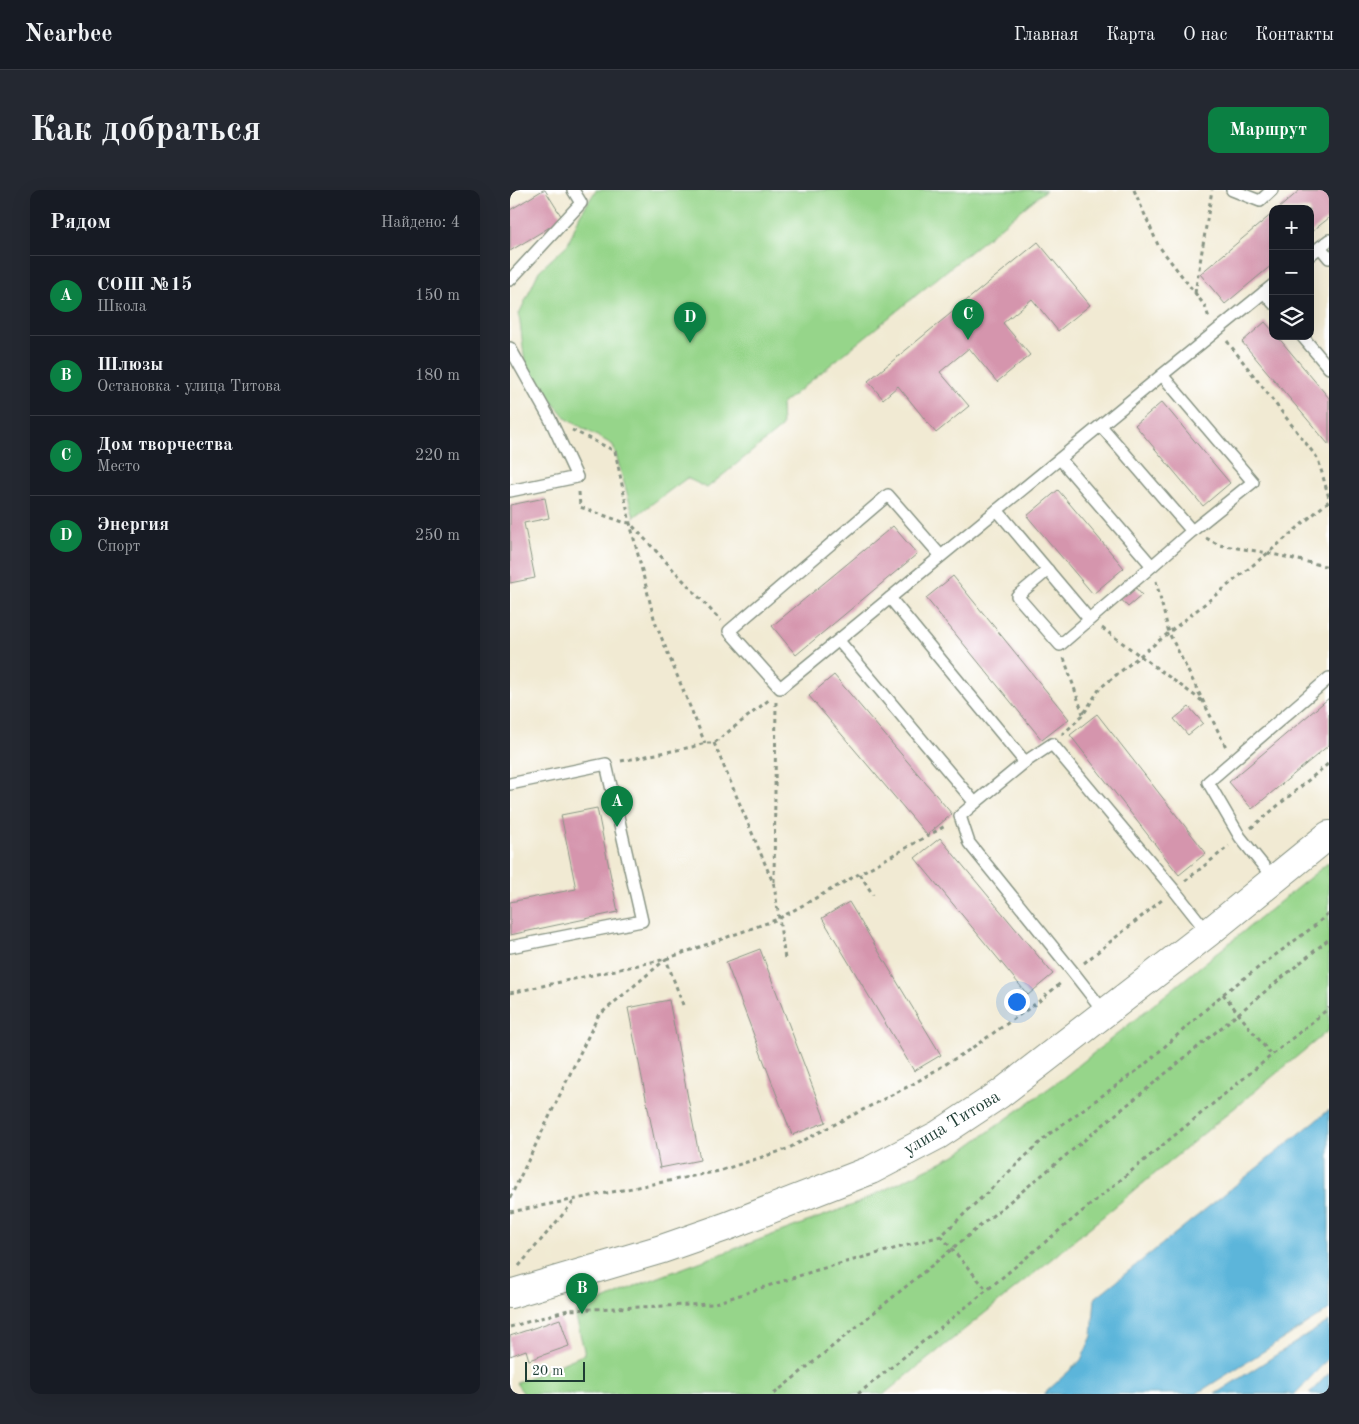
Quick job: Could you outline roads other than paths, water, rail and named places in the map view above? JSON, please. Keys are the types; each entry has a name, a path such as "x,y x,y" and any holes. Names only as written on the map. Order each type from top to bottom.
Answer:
{"main road":[{"name":"улица Титова","path":"510,1294 662,1249 725,1227 870,1170 938,1135 1000,1094 1208,933 1329,835"}],"lane":[{"path":"510,280 581,203 573,190"},
{"path":"1232,190 1260,200 1272,190"},
{"path":"1314,252 1325,244 1329,258"},
{"path":"941,556 888,495 730,630 780,688 1268,289"},
{"path":"1305,340 1329,368"},
{"path":"510,348 550,419 577,477 510,491"},
{"path":"1048,570 1017,596 1060,645 1192,531 1253,482 1162,374"},
{"path":"1101,426 1192,531"},
{"path":"1060,459 1152,566"},
{"path":"997,510 1089,619"},
{"path":"890,598 1025,762"},
{"path":"839,641 974,803"},
{"path":"1274,880 1240,836 1208,782 1329,678"},
{"path":"1105,1013 969,843 960,816 1025,762 1052,744 1208,933"},
{"path":"510,784 606,764 642,921 510,947"}],"water":[{"path":"1329,1110 1329,1310 1196,1394 1044,1394 1081,1360 1092,1336 1095,1298"},
{"path":"1329,1321 1329,1358 1295,1394 1215,1394"},
{"path":"1329,1373 1329,1394 1309,1394"}],"place":[{"name":"Дом творчества","path":"968,340"},
{"name":"Энергия","path":"690,343"},
{"name":"СОШ №15","path":"617,827"},
{"name":"Шлюзы","path":"582,1314"}]}
